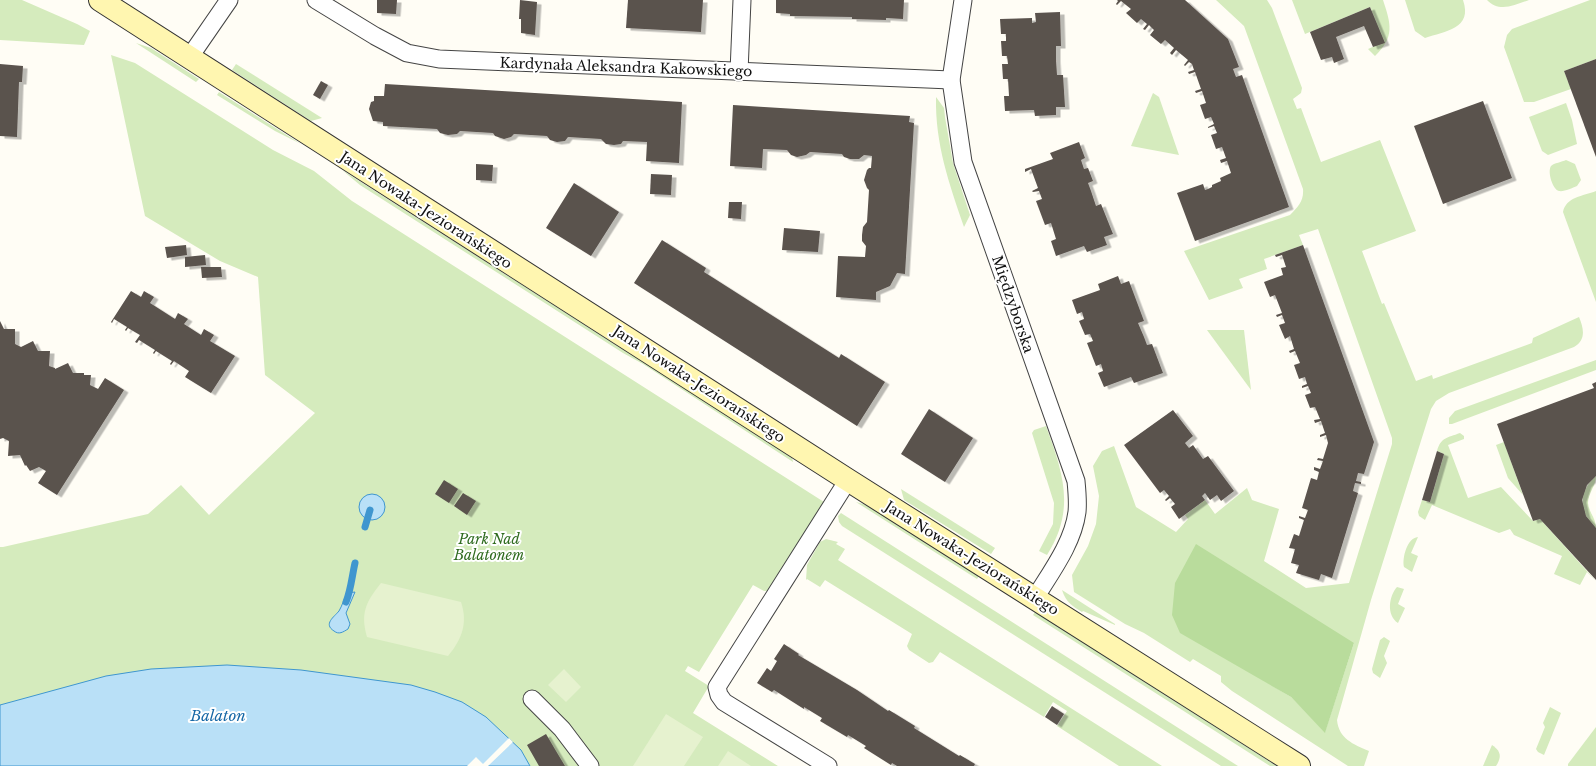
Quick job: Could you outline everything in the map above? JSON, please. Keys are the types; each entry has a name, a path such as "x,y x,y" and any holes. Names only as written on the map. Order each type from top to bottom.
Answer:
{"street":[{"name":"Jana Nowaka-Jeziorańskiego","path":"100,0 848,480 1299,766"},
{"path":"189,58 229,0"},
{"name":"Kardynała Aleksandra Kakowskiego","path":"316,0 374,36 407,53 423,57 447,60 951,80"},
{"path":"739,72 742,0"},
{"name":"Międzyborska","path":"963,0 951,80 963,162 1076,481 1077,512 1073,530 1066,546 1035,598"},
{"path":"828,766 724,702 719,695 717,687 848,480"},
{"path":"532,699 562,729 590,766"}],"green space":[{"path":"0,0 22,0 77,24 90,31 84,45 0,40"},
{"path":"1216,0 1267,0 1272,8 1302,88 1301,93 1293,99 1297,109 1301,108 1321,162 1380,140 1416,231 1362,251 1382,304 1384,303 1416,381 1432,375 1433,379 1532,343 1533,338 1579,317 1583,330 1581,341 1574,347 1449,393 1436,401 1431,409 1371,600 1337,720 1341,732 1348,740 1369,751 1364,766 1348,766 1232,691 1221,682 1221,676 1193,659 1190,662 1074,592 1072,575 1088,546 1096,524 1099,496 1093,466 1102,451 1114,446 1136,507 1176,532 1188,519 1185,515 1205,500 1215,514 1247,488 1252,500 1279,509 1264,561 1306,588 1349,583 1392,444 1392,438 1318,229 1299,235 1303,245 1264,259 1267,269 1239,279 1243,288 1209,300 1184,251 1290,215 1298,206 1303,197 1303,189 1244,26","holes":["1354,643 1325,732 1291,697 1241,667"]},
{"path":"1292,0 1383,0 1388,16 1390,30 1386,43 1375,56 1368,49 1384,42 1370,7 1305,34"},
{"path":"1405,0 1463,0 1465,10 1464,17 1461,23 1448,31 1425,38 1415,31"},
{"path":"1487,0 1529,0 1513,6 1502,7 1492,4"},
{"path":"1590,0 1596,0 1596,59 1564,71 1571,89 1534,102 1524,102 1504,47 1507,35 1512,29"},
{"path":"136,43 151,48 199,79 196,82"},
{"name":"Park Nad Balatonem","path":"111,55 135,63 273,150 314,171 352,201 824,502 767,591 753,585 699,672 688,666 685,671 709,686 693,713 778,766 0,766 0,547 148,514 181,485 209,515 315,413 265,375 258,277 220,261 145,216"},
{"path":"236,64 322,118 311,121 232,70"},
{"path":"219,92 301,144 275,131 217,95"},
{"path":"1153,93 1159,97 1179,155 1131,146"},
{"path":"936,97 944,108 953,163 970,215 964,227 948,179 940,147 936,114"},
{"path":"1566,103 1572,120 1577,144 1548,155 1542,151 1529,117"},
{"path":"1566,160 1575,164 1581,180 1577,186 1559,191 1553,184 1550,176 1550,169 1552,165"},
{"path":"342,170 792,457 793,462 643,364 623,353 360,185"},
{"path":"1596,191 1596,302 1563,212 1571,200"},
{"path":"1207,330 1244,330 1251,390"},
{"path":"1596,360 1596,370 1449,424 1449,418 1455,411"},
{"path":"1046,426 1057,460 1064,491 1064,506 1061,522 1056,538 1047,555 1039,551 1053,524 1054,503 1032,433 1034,430"},
{"path":"1460,433 1464,436 1464,439 1448,445 1468,498 1501,487 1533,521 1540,519 1596,581 1587,572 1580,585 1554,574 1562,556 1514,535 1510,529 1499,533 1432,505 1425,520 1419,516 1418,512 1422,500 1430,502 1444,454 1437,451 1440,443 1445,439"},
{"path":"1504,442 1523,495 1508,478 1496,445"},
{"path":"1596,476 1588,503 1596,528 1586,515 1582,502 1586,489"},
{"path":"901,489 995,548 991,554 904,500"},
{"path":"856,502 867,505 979,576 977,579"},
{"path":"841,513 1238,766 1221,766 842,526 839,522 838,516"},
{"path":"1418,537 1411,553 1418,556 1412,572 1404,567 1404,559 1408,545 1414,538"},
{"path":"826,539 838,542 836,544 845,549 838,560 1162,766 1119,766 1057,726 1067,711 1053,702 1044,717 940,652 933,662 929,663 909,650 907,646 912,634 825,580 820,587 807,579 806,580 807,565 820,542"},
{"path":"1196,544 1354,643 1325,733 1291,697 1180,633 1172,615 1175,583"},
{"path":"381,583 461,602 464,624 457,643 448,656 367,637 364,614 368,602"},
{"path":"1397,587 1404,589 1398,604 1405,608 1398,623 1394,620 1390,610 1392,595"},
{"path":"1062,590 1115,625 1075,608 1067,601"},
{"path":"1035,612 1277,766 1270,766 1033,615"},
{"path":"1384,637 1390,641 1384,656 1387,663 1380,678 1373,673 1372,669 1380,640"},
{"path":"564,669 581,687 566,702 548,685"},
{"path":"1550,707 1561,713 1544,755 1536,749 1545,727 1543,723"},
{"path":"666,714 703,737 684,766 633,766"},
{"path":"1596,727 1596,766 1568,766 1568,764"},
{"path":"1492,745 1500,754 1498,763 1496,766 1483,766"},
{"path":"728,751 751,766 718,766"}],"water":[{"path":"372,494 381,498 385,507 381,516 372,520 363,516 359,507 363,498"},
{"path":"355,592 346,613 350,624 348,629 338,633 329,626 329,623 339,611 347,593"},
{"name":"Balaton","path":"227,665 301,670 411,685 435,692 462,702 486,717 521,750 530,766 0,766 0,705 106,676 151,669"}],"pier":[{"path":"509,738 513,742 488,766 467,766 476,757 483,764"}],"building":[{"path":"377,0 397,0 396,14 377,13"},
{"path":"520,0 537,2 535,35 521,33 521,19 519,19"},
{"path":"628,0 703,0 701,32 626,28"},
{"path":"776,0 904,0 903,19 886,18 886,20 852,19 852,17 790,16 790,14 776,13"},
{"path":"1117,0 1185,0 1228,39 1239,67 1233,69 1236,77 1242,75 1289,207 1195,241 1177,193 1203,184 1205,190 1208,189 1212,187 1212,185 1221,181 1220,178 1231,173 1227,161 1221,163 1220,160 1226,158 1222,147 1216,149 1211,135 1217,133 1214,126 1208,128 1214,124 1211,117 1205,119 1200,105 1206,103 1202,91 1196,93 1195,91 1201,89 1195,72 1189,74 1188,72 1194,70 1192,64 1189,62 1185,66 1184,65 1188,60 1176,50 1172,55 1170,53 1174,48 1165,40 1161,44 1150,35 1154,30 1149,25 1145,30 1143,29 1147,24 1141,19 1137,23 1126,13 1131,9 1121,1 1117,5"},
{"path":"1370,7 1385,43 1373,47 1364,26 1336,37 1344,59 1334,63 1332,57 1321,60 1310,32"},
{"path":"1060,12 1061,46 1056,46 1056,60 1057,75 1063,75 1065,107 1056,107 1056,115 1035,116 1034,110 1005,111 1004,96 1009,96 1008,79 1003,79 1002,64 1008,64 1007,56 1002,56 1001,41 1006,41 1006,34 1001,34 1000,19 1032,18 1032,23 1036,22 1035,13"},
{"path":"1596,59 1596,157 1564,71"},
{"path":"0,64 23,66 22,82 19,82 17,137 0,136"},
{"path":"321,81 328,85 320,99 313,95"},
{"path":"385,84 682,102 679,163 646,161 647,142 623,141 621,144 614,145 606,144 601,139 568,137 565,141 557,142 550,140 547,136 514,134 511,137 504,139 495,136 493,133 460,131 457,134 448,135 440,133 437,129 383,126 383,122 373,121 369,109 371,102 374,101 374,96 384,96"},
{"path":"1483,101 1512,178 1443,204 1414,126"},
{"path":"733,105 910,116 909,122 914,123 905,274 897,273 890,286 876,292 876,300 836,297 838,256 865,257 866,246 862,241 862,235 863,227 867,222 869,190 864,180 867,170 871,168 872,156 864,155 859,159 850,159 844,157 842,154 810,152 806,155 797,157 791,155 787,150 763,149 762,168 730,166"},
{"path":"1079,142 1085,158 1081,160 1084,169 1088,168 1093,181 1088,183 1096,206 1101,204 1113,234 1104,237 1107,245 1087,252 1084,246 1056,256 1051,241 1056,239 1051,223 1045,225 1036,201 1042,199 1039,191 1032,191 1038,188 1031,169 1025,172 1025,169 1053,159 1050,153"},
{"path":"476,164 493,165 492,181 476,180"},
{"path":"651,174 672,175 671,195 650,194"},
{"path":"574,183 619,212 591,256 546,228"},
{"path":"729,202 742,202 741,219 728,218"},
{"path":"784,228 820,231 818,252 782,250"},
{"path":"662,240 706,268 704,272 839,358 841,354 885,382 857,426 634,283"},
{"path":"186,245 187,255 167,258 165,247"},
{"path":"1303,245 1374,442 1364,474 1358,473 1356,481 1361,482 1361,484 1355,483 1353,491 1358,493 1332,578 1321,574 1319,580 1296,573 1299,565 1291,563 1295,549 1289,548 1294,534 1299,536 1304,520 1299,518 1299,516 1305,518 1308,510 1302,508 1311,478 1317,480 1319,472 1314,470 1314,467 1320,469 1323,461 1317,460 1318,458 1323,459 1328,443 1326,435 1320,437 1320,435 1325,433 1321,421 1315,423 1314,420 1320,419 1315,407 1310,408 1305,395 1311,393 1308,386 1302,388 1302,386 1307,384 1305,377 1299,379 1294,365 1300,363 1295,351 1290,353 1289,351 1294,349 1290,336 1285,339 1279,325 1285,323 1282,315 1277,317 1276,315 1282,313 1275,295 1270,297 1264,282 1283,275 1281,268 1286,267 1282,255 1276,257 1275,255"},
{"path":"205,255 206,265 185,267 185,257"},
{"path":"201,267 221,267 222,277 202,278"},
{"path":"1118,276 1121,284 1129,281 1144,321 1138,323 1147,345 1152,344 1163,373 1134,383 1131,377 1104,387 1098,373 1103,371 1101,364 1096,366 1087,343 1093,341 1090,334 1085,335 1079,321 1084,319 1082,312 1077,314 1072,300 1100,290 1098,284"},
{"path":"131,291 141,297 144,291 154,297 150,303 175,319 178,313 188,319 184,324 201,335 204,329 214,335 210,341 235,356 211,393 185,377 189,371 174,361 171,365 170,364 172,361 156,351 154,354 153,353 155,350 139,340 137,343 135,342 140,335 128,328 126,331 125,330 127,327 114,319 112,323 111,322"},
{"path":"0,321 4,329 15,329 15,344 21,347 33,341 38,351 50,351 49,366 55,369 68,363 73,373 84,373 84,375 91,375 90,385 98,389 105,378 124,390 57,495 38,483 46,471 39,467 30,471 26,465 25,466 20,455 8,456 9,441 3,438 0,439"},
{"path":"1596,382 1596,476 1587,485 1582,500 1586,516 1596,528 1596,580 1540,519 1533,521 1497,424 1594,388 1592,384"},
{"path":"929,409 973,438 945,482 901,454"},
{"path":"1173,410 1193,436 1185,443 1189,448 1193,445 1203,459 1208,456 1234,491 1221,501 1217,495 1210,500 1205,493 1202,496 1205,500 1179,519 1171,507 1175,504 1170,498 1166,501 1165,500 1169,496 1164,490 1160,493 1124,445"},
{"path":"1437,451 1444,454 1430,502 1422,500"},
{"path":"444,480 458,489 449,503 435,494"},
{"path":"463,493 476,501 467,515 454,506"},
{"path":"784,644 799,654 798,655 915,726 914,728 959,756 960,755 975,764 974,766 897,766 892,763 891,765 864,748 866,746 820,721 822,718 804,707 804,709 774,690 772,692 757,683 767,668 771,671 777,661 774,659"},
{"path":"1052,706 1064,714 1057,725 1045,717"},
{"path":"546,734 565,766 539,766 527,745"}],"waterway":[{"path":"365,527 370,510"},
{"path":"346,602 355,563"}]}
